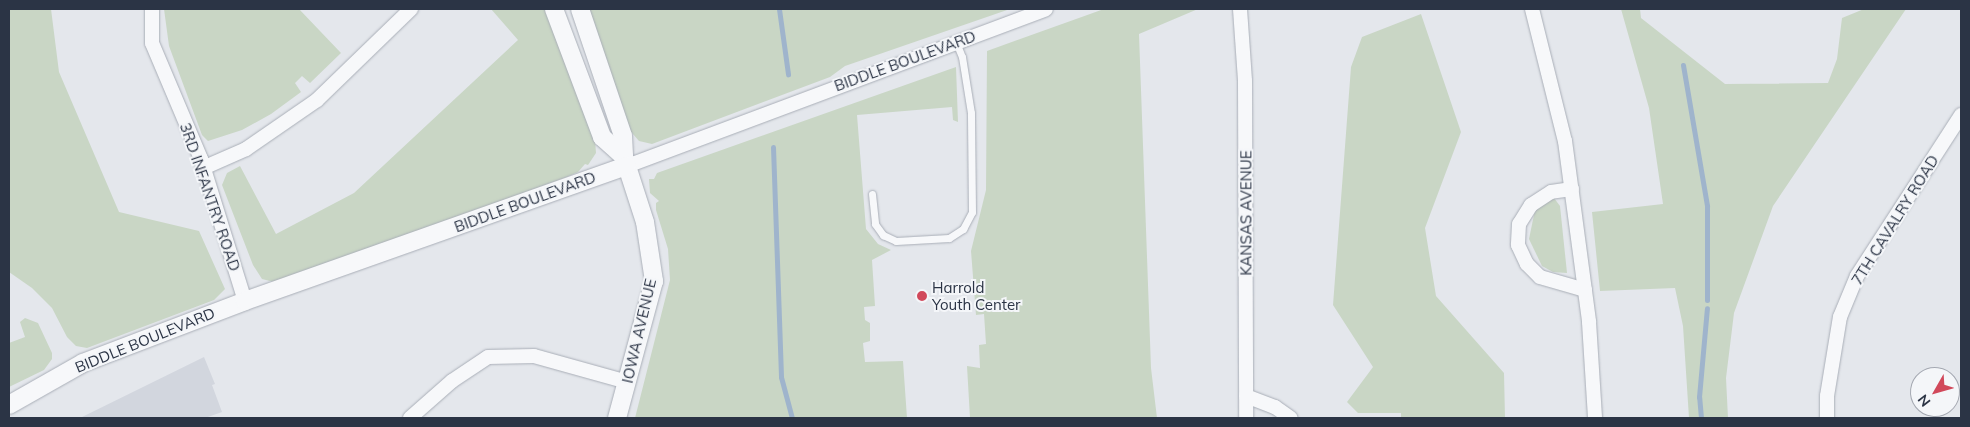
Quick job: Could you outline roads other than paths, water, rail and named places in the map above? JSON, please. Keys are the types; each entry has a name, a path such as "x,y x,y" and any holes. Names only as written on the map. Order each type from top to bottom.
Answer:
{"street":[{"name":"3RD INFANTRY ROAD","path":"152,9 152,43 203,168 245,301"},
{"path":"203,168 246,149 317,100 411,9"},
{"name":"IOWA AVENUE","path":"554,9 602,137 626,162"},
{"name":"IOWA AVENUE","path":"580,9 623,136 626,162 645,222 654,281 617,418"},
{"name":"BIDDLE BOULEVARD","path":"9,405 83,363 245,301 1046,9"},
{"name":"KANSAS AVENUE","path":"1240,9 1245,81 1246,418"},
{"path":"1532,9 1565,140 1585,290 1595,418"},
{"name":"7TH CAVALRY ROAD","path":"1827,418 1826,396 1840,317 1857,276 1957,131 1961,115"},
{"path":"1572,190 1551,192 1531,205 1520,224 1518,245 1527,264 1540,277 1585,290"},
{"path":"410,418 452,381 488,357 534,356 627,382"},
{"path":"1246,396 1275,407 1291,418"}],"lane":[{"path":"872,194 875,224 883,235 896,241 949,238 963,229 972,212 971,114 962,57 956,42"}],"waterway":[{"path":"779,9 788,74"},
{"path":"1683,65 1707,206 1707,300"},
{"path":"773,147 781,377 792,418"},
{"path":"1701,418 1699,397 1707,308"}],"place":[{"name":"Harrold Youth Center","path":"922,296"}]}
